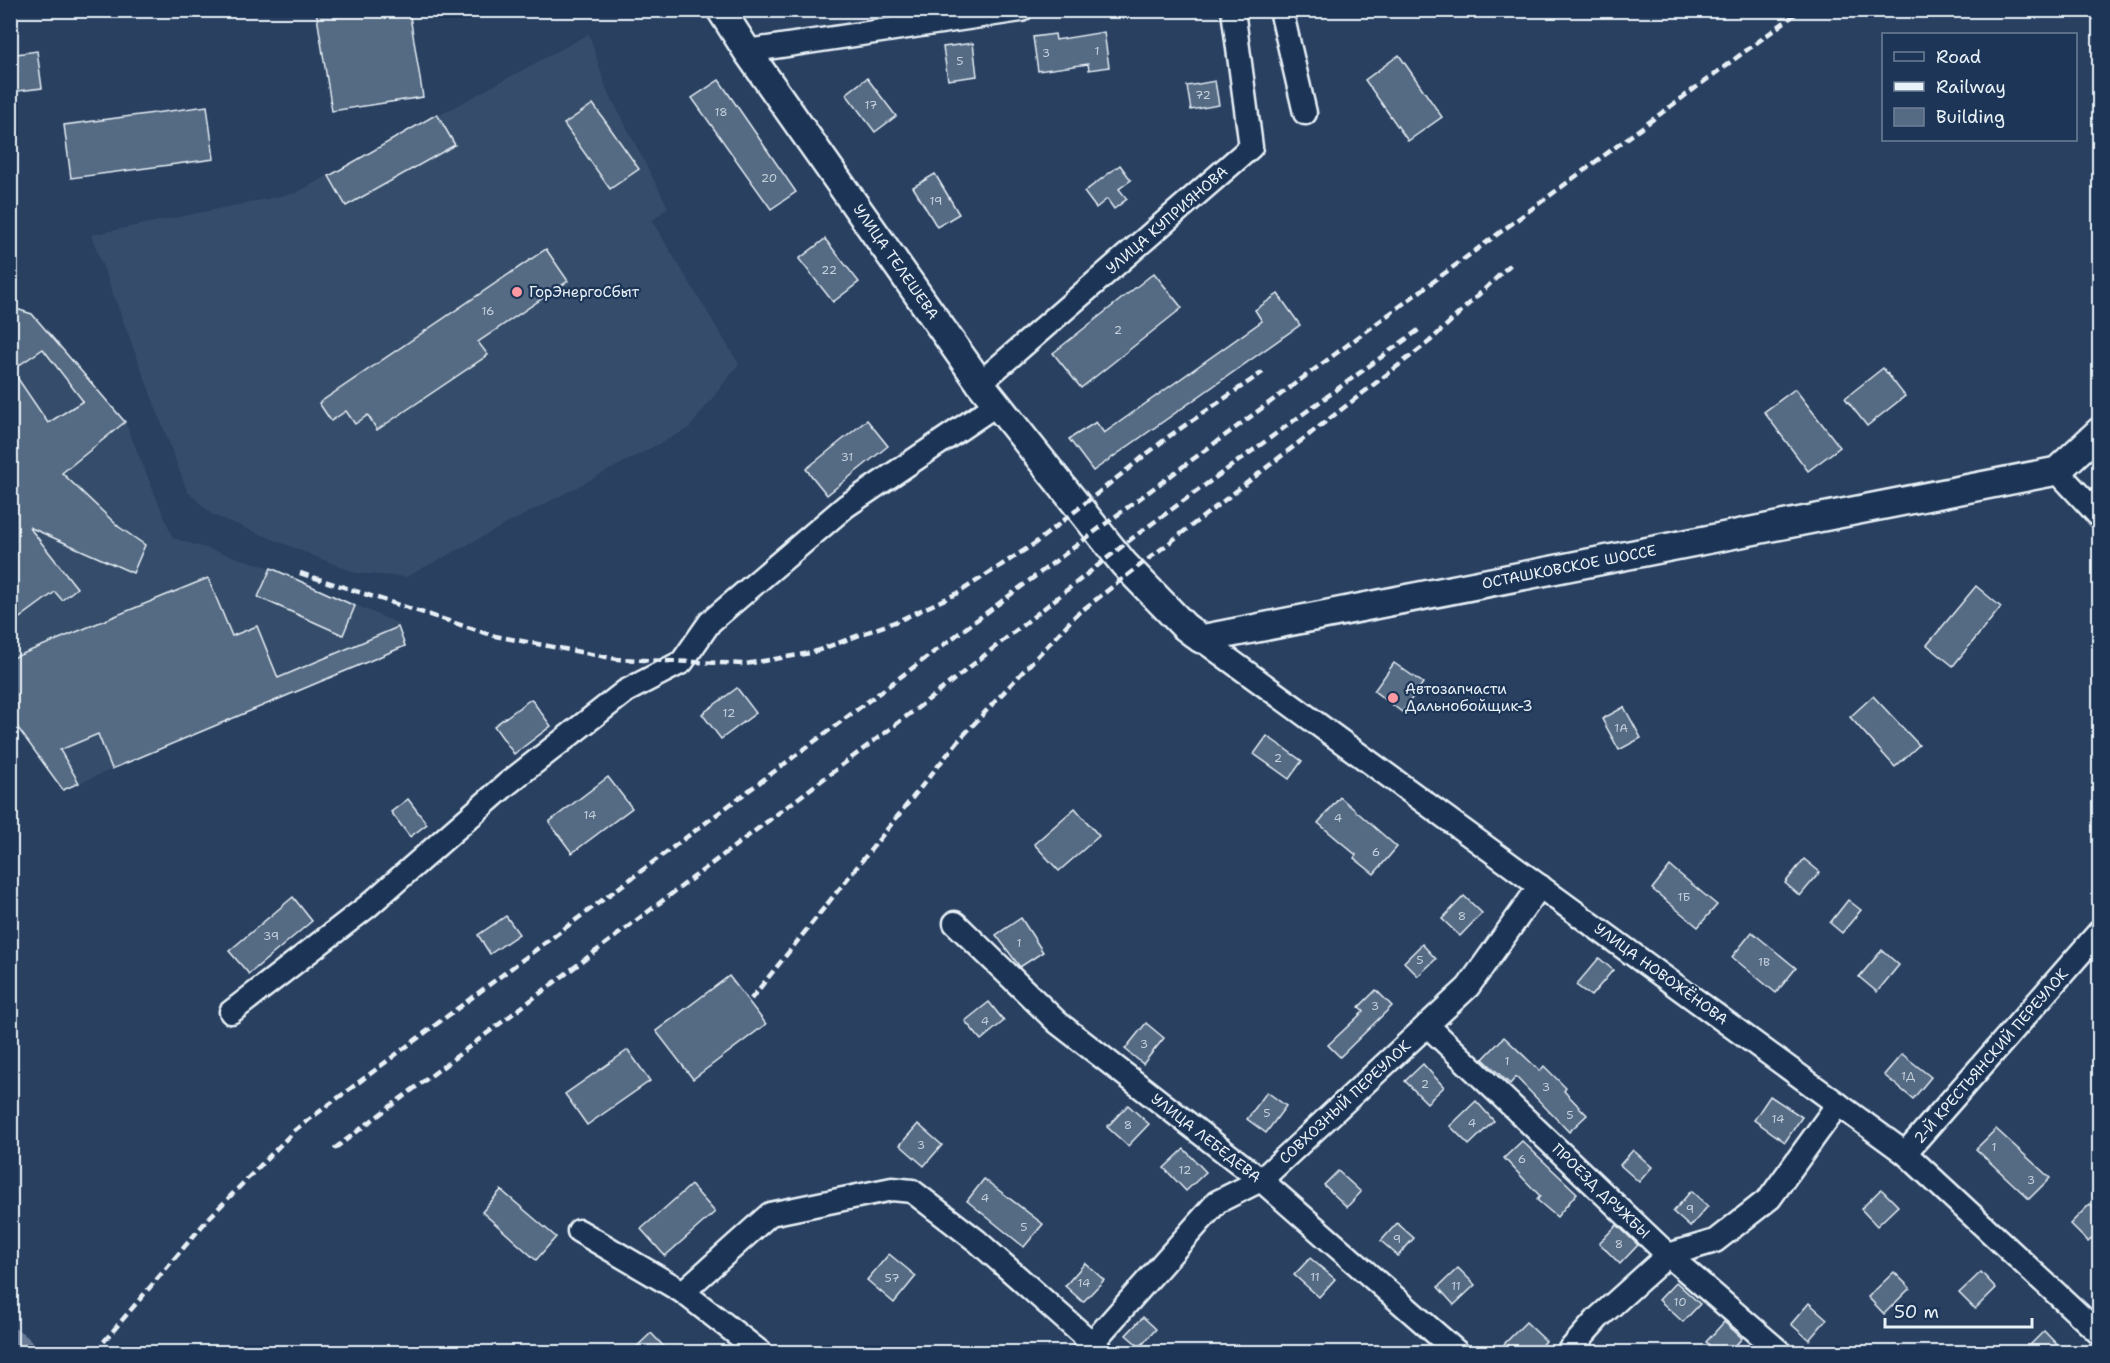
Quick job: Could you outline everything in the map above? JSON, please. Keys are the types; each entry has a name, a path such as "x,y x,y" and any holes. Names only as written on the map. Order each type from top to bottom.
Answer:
{"street":[{"name":"УЛИЦА ТЕЛЕШЕВА","path":"721,10 747,51 980,383 1124,564 1184,626 1201,639"},
{"path":"747,51 1021,10"},
{"name":"УЛИЦА КУПРИЯНОВА","path":"980,383 1251,147 1233,10"},
{"path":"1281,10 1305,113"},
{"path":"231,1012 368,906 507,784 626,691 682,662 710,622 846,506 997,404"},
{"path":"2100,431 2057,471 2100,517"},
{"name":"ОСТАШКОВСКОЕ ШОССЕ","path":"1201,639 2057,471"},
{"name":"УЛИЦА НОВОЖЁНОВА","path":"1201,639 1905,1153 2100,1334"},
{"name":"СОВХОЗНЫЙ ПЕРЕУЛОК","path":"1092,1350 1217,1202 1261,1180 1468,987 1540,886"},
{"name":"УЛИЦА ЛЕБЕДЕВА","path":"955,923 1057,1022 1261,1180 1457,1353"},
{"name":"2-Й КРЕСТЬЯНСКИЙ ПЕРЕУЛОК","path":"1905,1153 2100,931"},
{"name":"ПРОЕЗД ДРУЖБЫ","path":"1427,1025 1668,1255 1780,1353"},
{"path":"1568,1353 1598,1318 1668,1255 1715,1241 1770,1198 1838,1104"},
{"path":"683,1292 770,1214 892,1189 912,1191 977,1241 1092,1350"},
{"path":"579,1230 683,1292 760,1353"}],"shaded area":[{"path":"589,34 606,88 668,207 652,221 739,364 689,428 406,577 356,573 213,515 187,491 91,235 296,193"},
{"path":"11,307 32,314 125,422 173,538 271,568 397,623 405,646 63,790 11,719"}],"building":[{"path":"316,10 409,10 423,97 332,111"},
{"path":"1104,32 1109,67 1089,70 1088,64 1038,71 1033,37 1055,34 1056,40"},
{"path":"973,43 977,76 948,80 943,47"},
{"path":"37,51 42,88 10,92 10,55"},
{"path":"1399,55 1442,117 1408,141 1365,80"},
{"path":"867,78 896,116 875,132 846,94"},
{"path":"719,80 796,192 771,209 692,98"},
{"path":"1215,81 1219,105 1191,110 1187,86"},
{"path":"593,104 639,169 610,189 564,124"},
{"path":"207,106 214,159 71,178 64,125"},
{"path":"437,114 455,145 346,206 329,176"},
{"path":"1120,165 1131,180 1119,189 1127,199 1114,209 1107,199 1096,208 1084,192"},
{"path":"935,174 959,214 937,227 913,187"},
{"path":"825,239 859,282 833,302 799,259"},
{"path":"546,249 568,281 478,342 488,355 377,430 368,415 355,424 346,411 331,421 319,403"},
{"path":"1154,273 1182,308 1081,388 1053,353"},
{"path":"1278,294 1300,325 1093,471 1069,439 1096,422 1104,433 1262,321 1255,310"},
{"path":"10,307 32,314 125,422 62,473 119,527 145,545 133,573 29,527 77,588 62,600 55,592 10,625","holes":["43,349 83,401 48,423 12,370"]},
{"path":"1883,368 1905,396 1867,426 1845,398"},
{"path":"1795,389 1840,447 1808,471 1764,412"},
{"path":"867,420 888,446 827,495 806,469"},
{"path":"271,568 355,606 343,635 258,597"},
{"path":"208,578 232,636 257,626 278,678 398,627 405,646 112,769 98,734 60,750 79,783 63,790 10,717 10,659"},
{"path":"1976,586 2001,607 1953,666 1927,645"},
{"path":"1394,663 1423,683 1402,712 1374,691"},
{"path":"737,688 756,713 721,739 702,714"},
{"path":"1873,696 1919,745 1895,767 1850,717"},
{"path":"531,699 551,726 514,754 494,726"},
{"path":"1624,707 1641,738 1619,750 1602,719"},
{"path":"1267,736 1302,761 1289,779 1254,754"},
{"path":"608,777 632,808 572,853 549,822"},
{"path":"1340,797 1397,847 1374,874 1354,858 1356,855 1318,823"},
{"path":"408,799 427,824 410,837 391,812"},
{"path":"1075,808 1099,836 1059,871 1034,844"},
{"path":"1804,859 1820,872 1800,896 1785,883"},
{"path":"1670,866 1717,905 1698,927 1652,889"},
{"path":"1464,896 1482,913 1460,936 1442,919"},
{"path":"293,897 312,921 249,974 229,951"},
{"path":"1848,900 1861,910 1842,933 1830,923"},
{"path":"506,916 519,934 490,954 478,935"},
{"path":"1021,918 1043,952 1020,967 996,935"},
{"path":"1752,932 1796,968 1776,993 1732,957"},
{"path":"1422,944 1436,959 1418,976 1404,962"},
{"path":"1882,950 1899,965 1877,992 1859,977"},
{"path":"1599,958 1613,970 1591,996 1576,985"},
{"path":"729,976 766,1024 693,1079 656,1031"},
{"path":"1376,990 1392,1006 1340,1057 1328,1045 1364,1011 1359,1007"},
{"path":"989,1002 1004,1021 981,1040 965,1021"},
{"path":"1146,1023 1164,1038 1143,1064 1125,1049"},
{"path":"1504,1037 1540,1071 1544,1066 1566,1088 1564,1091 1587,1115 1569,1132 1516,1077 1510,1084 1483,1059"},
{"path":"628,1050 650,1081 587,1125 565,1094"},
{"path":"1902,1054 1931,1077 1913,1099 1884,1075"},
{"path":"1423,1064 1444,1087 1427,1103 1405,1081"},
{"path":"1267,1092 1286,1106 1266,1133 1247,1119"},
{"path":"1770,1096 1802,1117 1785,1142 1754,1120"},
{"path":"1476,1101 1494,1121 1469,1145 1450,1126"},
{"path":"1128,1105 1149,1124 1128,1146 1107,1127"},
{"path":"918,1124 942,1145 924,1166 900,1145"},
{"path":"1996,1129 2050,1178 2029,1199 1976,1149"},
{"path":"1522,1141 1577,1193 1557,1217 1537,1200 1540,1196 1504,1158"},
{"path":"1184,1149 1206,1172 1186,1191 1164,1168"},
{"path":"1633,1150 1652,1167 1639,1182 1620,1165"},
{"path":"1338,1171 1361,1192 1347,1207 1324,1185"},
{"path":"984,1179 1043,1224 1024,1247 967,1201"},
{"path":"691,1185 715,1212 665,1256 641,1229"},
{"path":"1881,1189 1898,1206 1877,1226 1861,1209"},
{"path":"501,1190 556,1237 536,1260 482,1212"},
{"path":"1691,1191 1708,1206 1690,1227 1673,1212"},
{"path":"2090,1204 2100,1213 2100,1231 2088,1242 2070,1224"},
{"path":"1397,1223 1414,1238 1398,1256 1381,1241"},
{"path":"1617,1225 1638,1245 1620,1264 1599,1243"},
{"path":"889,1254 916,1276 894,1303 867,1280"},
{"path":"1310,1258 1335,1279 1319,1297 1294,1275"},
{"path":"1085,1263 1104,1280 1083,1302 1065,1286"},
{"path":"1458,1268 1475,1285 1454,1305 1438,1287"},
{"path":"1894,1272 1910,1288 1884,1314 1868,1297"},
{"path":"1981,1272 1996,1288 1975,1309 1959,1293"},
{"path":"1676,1282 1700,1304 1683,1322 1659,1300"},
{"path":"1809,1303 1827,1319 1809,1340 1791,1324"},
{"path":"1143,1317 1156,1329 1140,1347 1126,1335"},
{"path":"1526,1322 1546,1341 1535,1353 1513,1353 1504,1344"},
{"path":"1724,1322 1742,1338 1729,1353 1718,1353 1706,1342"},
{"path":"2044,1331 2065,1353 2022,1353"},
{"path":"651,1333 670,1353 630,1353"}],"waterway":[{"path":"10,1346 17,1352"}],"railway":[{"path":"95,1352 208,1219 295,1130 1097,530 1801,10"},
{"path":"751,999 958,741 1076,615 1430,341 1513,262"},
{"path":"334,1149 932,697 1135,536 1420,329"},
{"path":"300,573 495,636 617,659 745,664 811,653 900,620 958,593 1034,544 1168,437 1263,372"}],"place":[{"name":"ГорЭнергоСбыт","path":"517,292"},
{"name":"Автозапчасти Дальнобойщик-3","path":"1393,698"}]}
